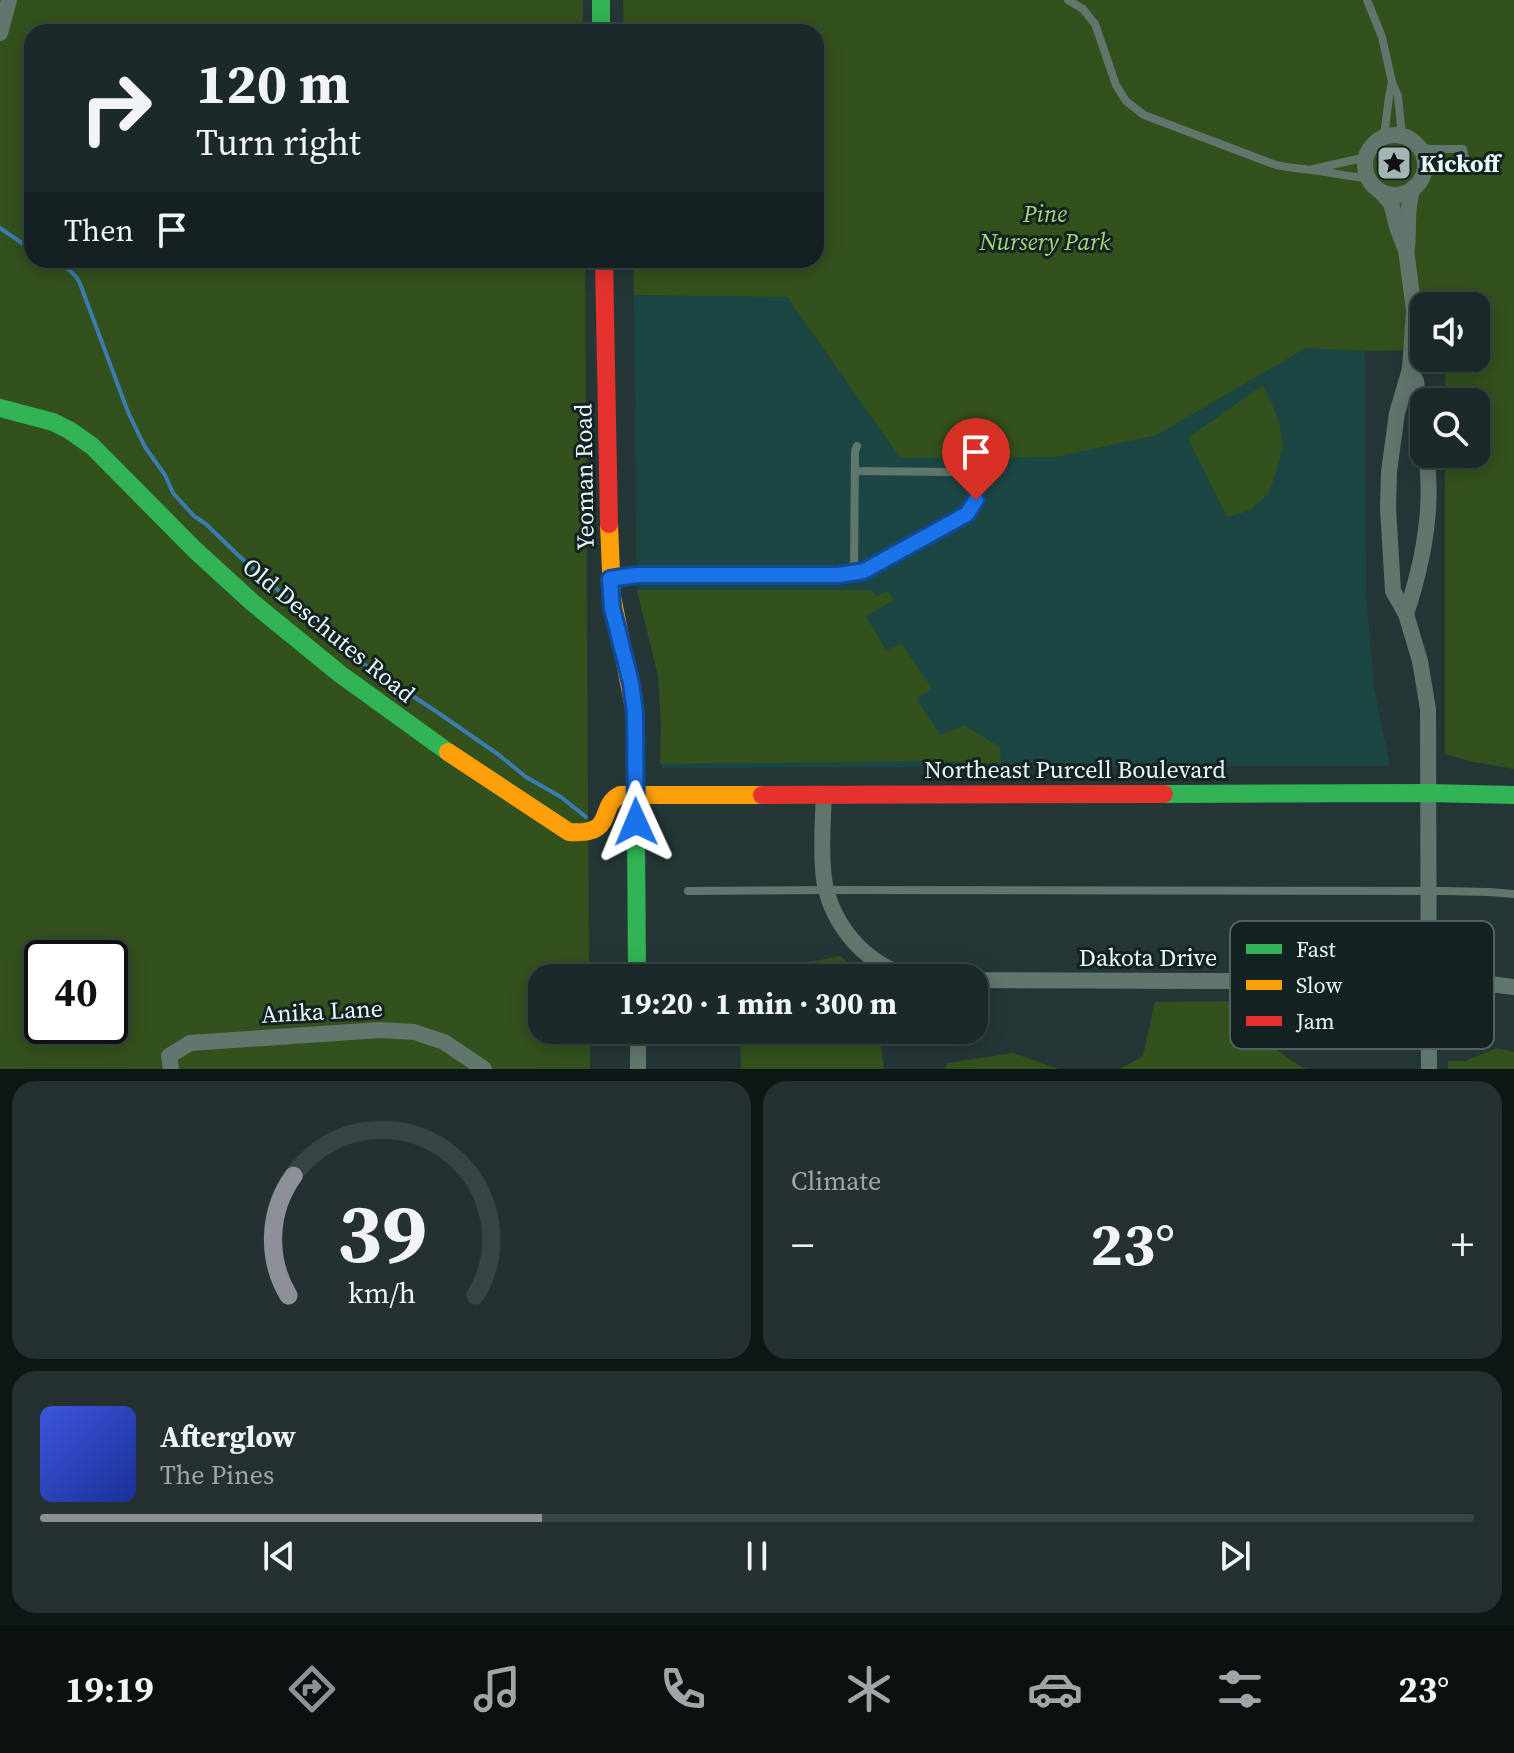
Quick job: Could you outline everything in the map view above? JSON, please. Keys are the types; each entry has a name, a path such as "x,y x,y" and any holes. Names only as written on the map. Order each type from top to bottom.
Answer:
{"street":[{"path":"0,33 9,0"},
{"path":"601,0 601,24"},
{"path":"1406,250 1408,202 1418,181 1423,158 1401,139 1370,147 1365,168 1374,187 1391,203 1406,250 1412,292"},
{"path":"1381,192 1398,195 1418,181"},
{"name":"Yeoman Road","path":"604,268 612,608 631,683 635,713 637,964"},
{"path":"1410,369 1391,444 1388,508 1393,591 1406,614 1420,661 1428,709 1427,921"},
{"name":"Old Deschutes Road","path":"0,408 54,422 95,448 191,547 267,615 444,750 569,832 583,834 594,831 606,817 611,801 617,796 636,795"},
{"path":"1406,614 1425,532 1429,497 1427,468"},
{"path":"824,794 823,870 826,890 836,916 860,950 882,964"},
{"name":"Northeast Purcell Boulevard","path":"636,795 1514,795"},
{"name":"Dakota Drive","path":"988,980 1230,981"},
{"name":"Dakota Drive","path":"1494,984 1514,987"},
{"name":"Anika Lane","path":"171,1069 169,1056 190,1043 380,1030 414,1032 444,1042 484,1069"},
{"path":"638,1044 638,1069"},
{"path":"1429,1049 1429,1069"}],"lane":[{"path":"1068,0 1083,9 1095,24 1116,85 1126,101 1144,115 1273,164 1368,178"},
{"path":"1367,0 1382,37 1398,96 1401,139"},
{"path":"1392,82 1389,97 1401,139"},
{"path":"1401,139 1429,149 1463,149 1465,158 1432,167 1418,181"},
{"path":"1310,170 1367,157"},
{"path":"854,572 857,446"},
{"path":"610,579 636,575 838,575 864,571 967,514 976,500 975,485 967,475 954,472 855,471"},
{"path":"688,891 1427,891 1514,894"}],"shaded area":[{"path":"634,295 787,297 900,458 1156,435 1306,348 1365,351 1366,592 1374,688 1390,766 661,768 658,676 637,590"}],"green space":[{"path":"0,0 583,0 583,24 24,24 24,268 585,268 589,964 528,964 528,1044 590,1044 590,1069 0,1069"},
{"name":"Pine Nursery Park","path":"623,0 1514,0 1514,769 1445,754 1445,468 1490,468 1490,388 1445,388 1445,372 1490,372 1490,292 1410,292 1410,350 1306,348 1157,435 1056,457 900,458 787,297 634,295 633,268 824,268 824,24 624,24"},
{"path":"1263,385 1279,420 1283,447 1270,491 1251,510 1227,517 1188,438"},
{"path":"637,590 871,590 877,596 888,591 894,600 866,616 886,650 902,644 932,688 917,699 940,735 964,725 1000,747 1001,764 934,761 660,764 658,676"},
{"path":"841,956 848,964 798,964"},
{"path":"1230,1001 1230,1049 1275,1049 1303,1068 1313,1069 1120,1069 1143,1056 1155,1002"},
{"path":"740,1044 881,1044 884,1069 741,1069"},
{"path":"1497,1048 1514,1052 1514,1069 1448,1069 1448,1061 1465,1061"},
{"path":"1013,1053 1059,1069 945,1069 948,1063"}],"waterway":[{"path":"0,228 24,244"},
{"path":"66,268 79,281 128,412 145,447 165,475 173,493 194,516 362,663 586,817"}],"traffic: fast":[{"path":"601,0 601,24"},
{"path":"0,408 53,422 92,446 195,550 253,603 340,674 448,752"},
{"path":"1164,794 1514,795"},
{"path":"636,833 637,964"}],"traffic: slow":[{"path":"609,524 612,596 635,713 636,833"},
{"path":"448,752 569,832 584,832 600,825 609,806 620,795 762,795"}],"traffic: jam":[{"path":"604,268 609,524"},
{"path":"762,795 1164,794"}],"place":[{"name":"Kickoff","path":"1394,163"}],"route":[{"path":"636,822 635,713 631,683 612,608 610,579 636,575 838,575 864,571 967,514 976,500"}]}
